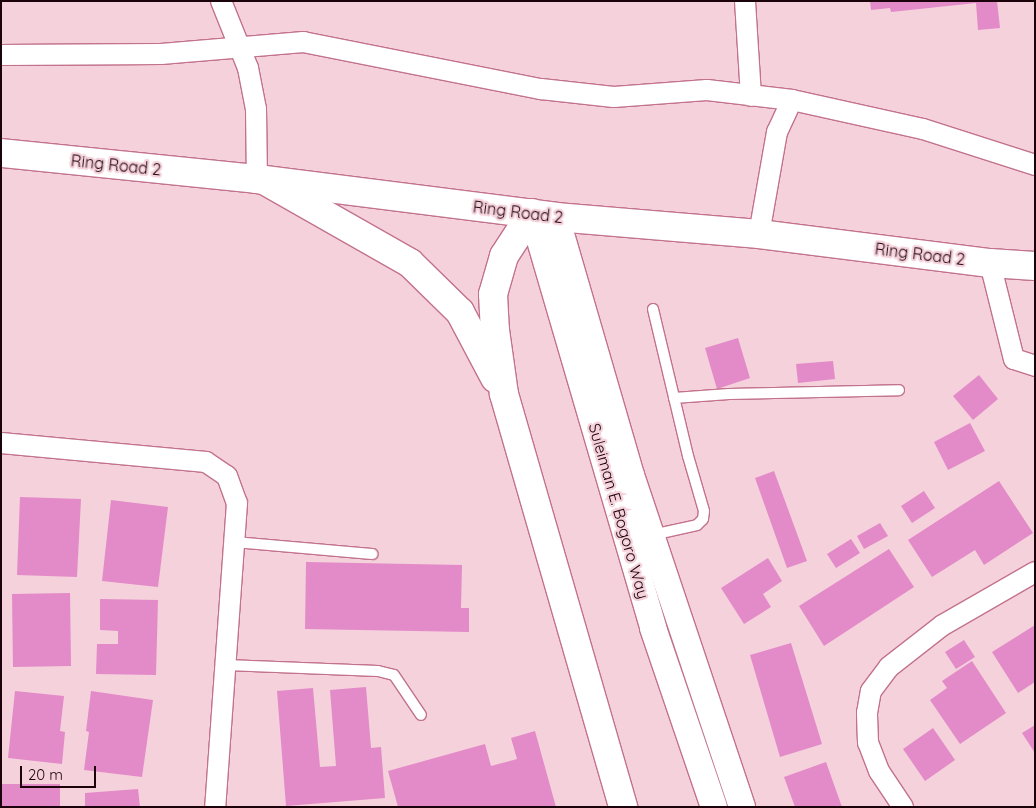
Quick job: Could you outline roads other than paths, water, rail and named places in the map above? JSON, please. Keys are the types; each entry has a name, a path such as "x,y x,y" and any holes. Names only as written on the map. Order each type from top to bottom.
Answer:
{"main road":[{"name":"Ring Road 2","path":"1,153 260,179 544,215 759,234 990,263 1035,266"},
{"path":"260,179 410,263 460,312 504,394"},
{"path":"544,215 504,256 493,294 494,330 504,394 623,807"}],"street":[{"path":"221,1 248,68 256,109 260,179"},
{"path":"746,1 751,96"},
{"path":"1,55 161,54 240,49 303,42 541,89 614,97 708,90 792,100 923,129 1035,165"},
{"path":"759,234 776,132 792,100"},
{"name":"Suleiman E. Bogoro Way","path":"544,215 742,807"},
{"name":"Suleiman E. Bogoro Way","path":"544,215 653,628 714,807"},
{"path":"990,263 1014,359 1035,366"},
{"path":"1,443 206,462 228,476 237,504 215,807"},
{"path":"903,807 879,771 868,743 867,714 871,691 889,667 943,625 1035,572"}],"lane":[{"path":"652,536 696,525 703,519 704,512 653,309"},
{"path":"674,398 729,394 899,390"},
{"path":"234,542 372,554"},
{"path":"226,665 378,671 394,675 421,715"}]}
